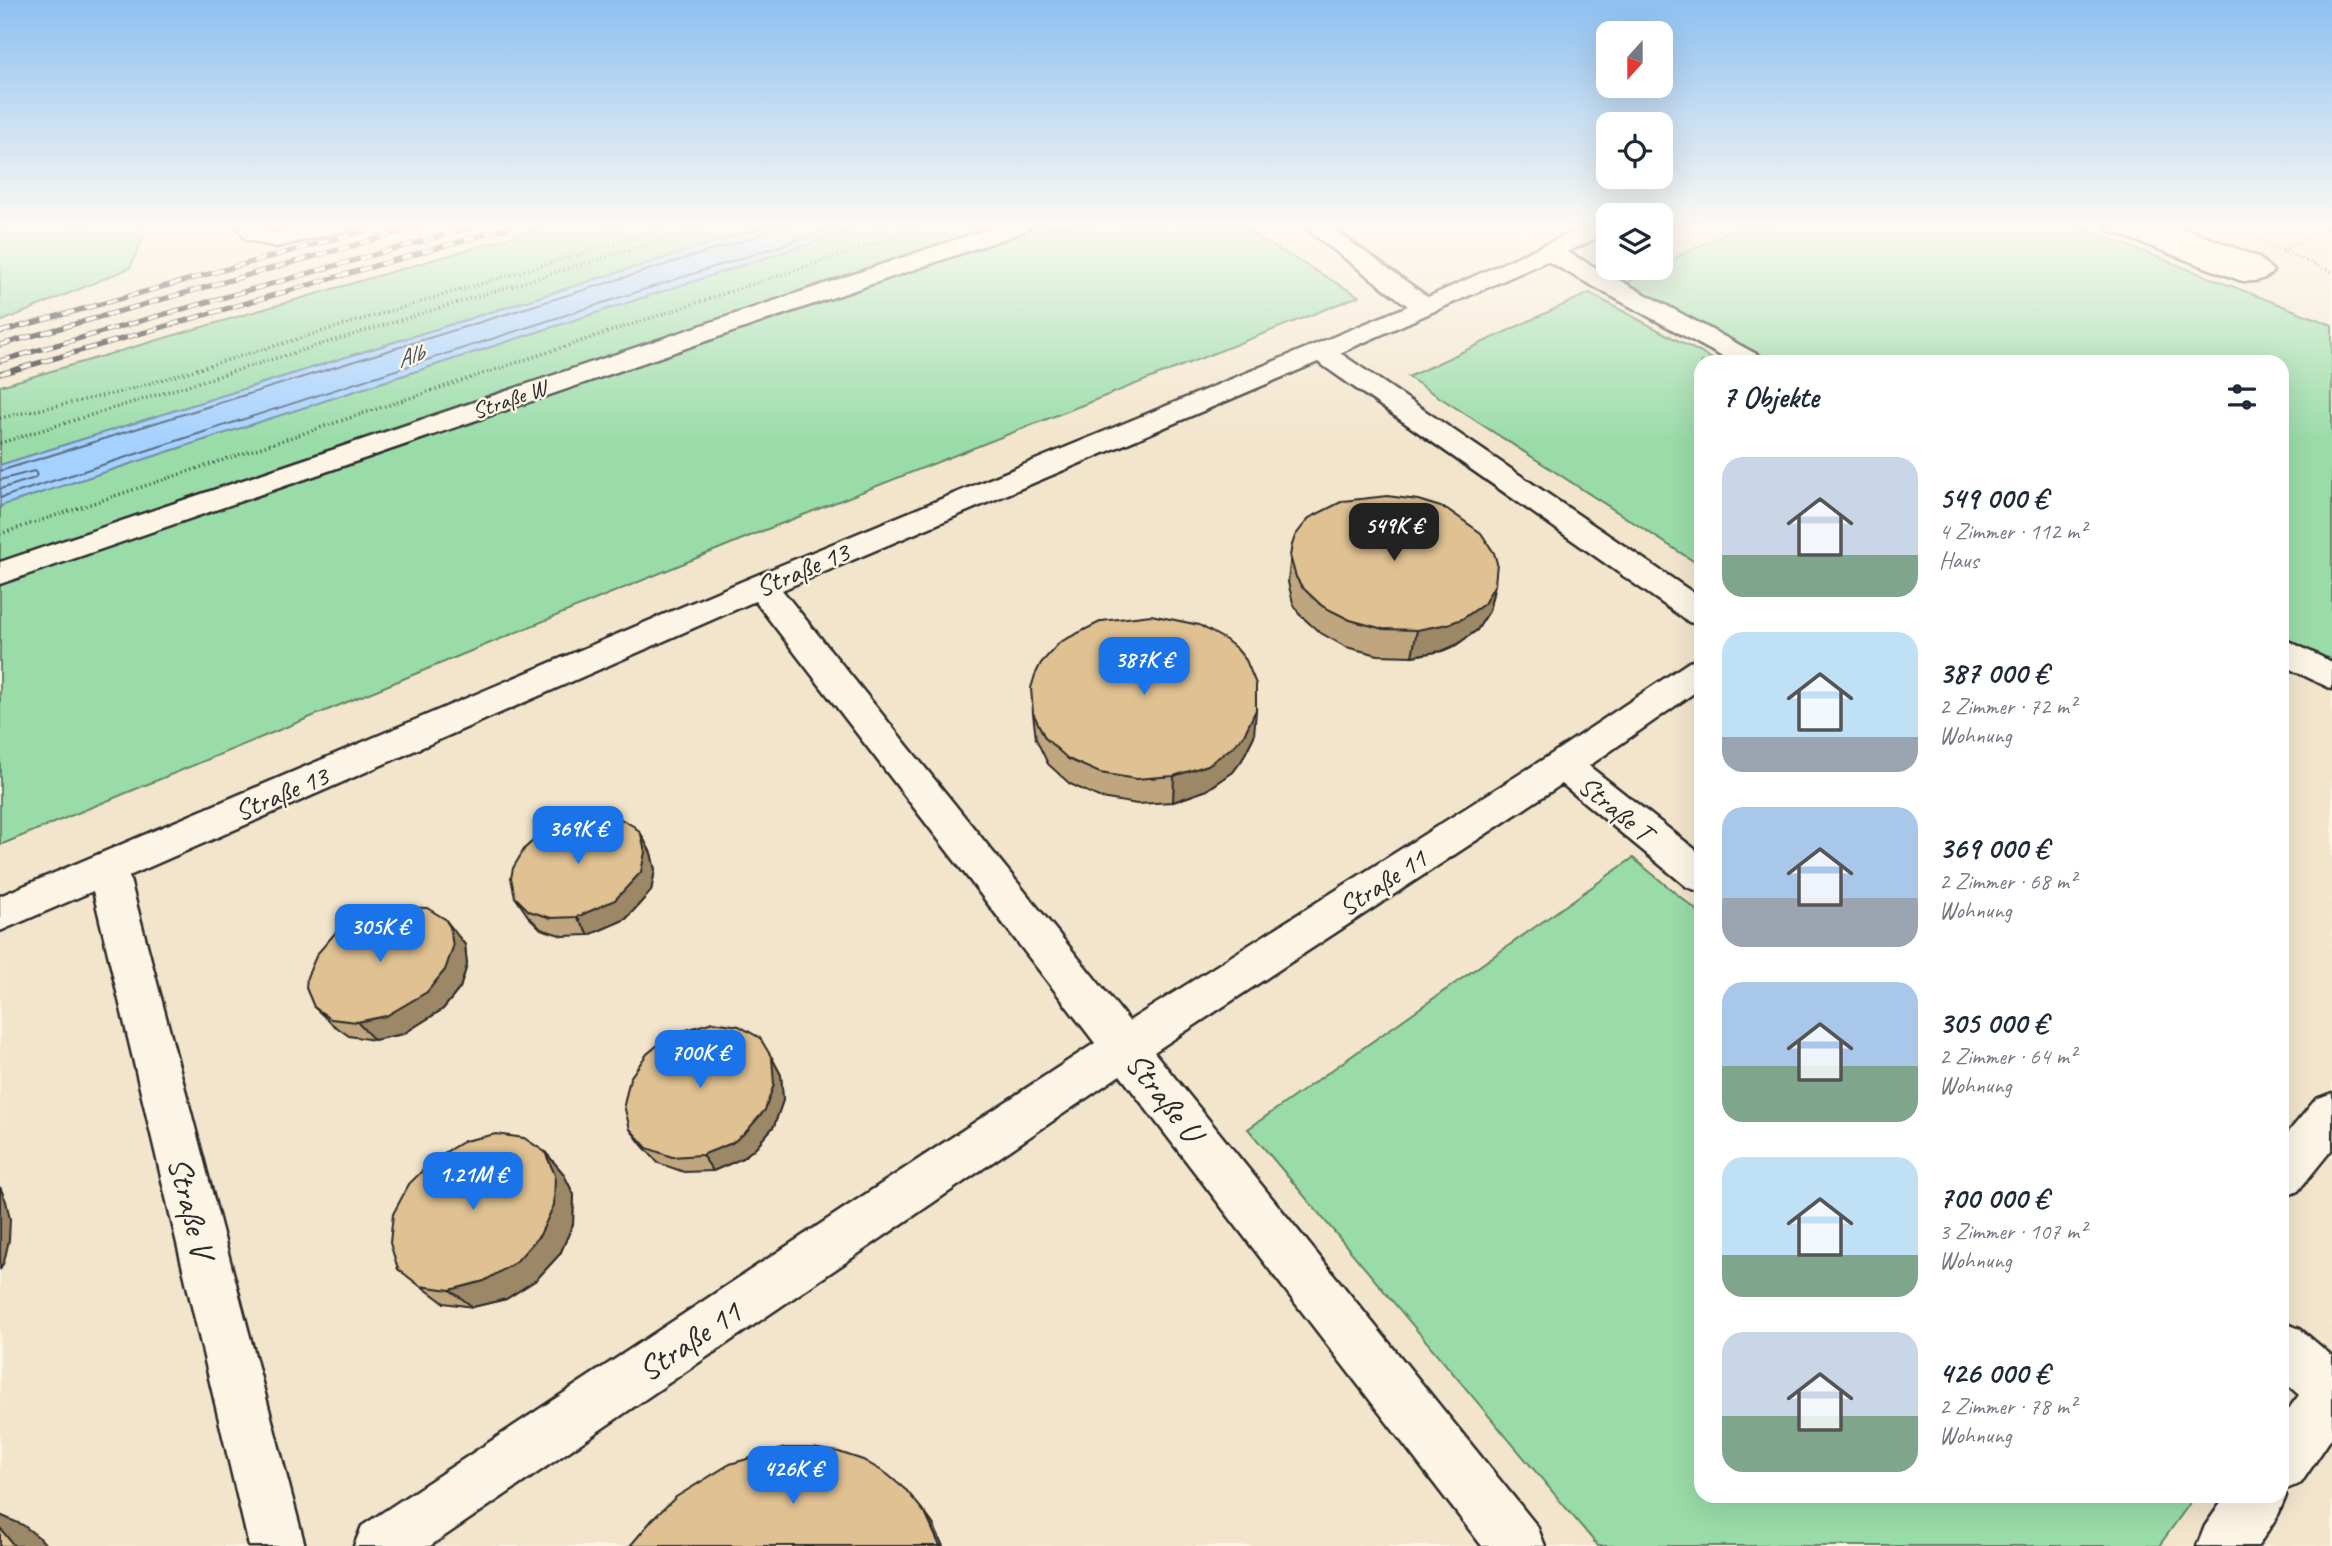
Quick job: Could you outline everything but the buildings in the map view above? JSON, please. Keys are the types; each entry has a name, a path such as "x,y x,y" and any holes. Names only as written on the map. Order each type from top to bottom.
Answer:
{"street":[{"name":"Straße W","path":"0,573 806,298"},
{"path":"1414,298 1426,307"},
{"name":"Straße 13","path":"0,914 761,586 1445,298"},
{"path":"1634,298 1738,355"},
{"path":"1321,352 1694,609"},
{"name":"Straße U","path":"761,586 1517,1546"},
{"path":"2289,654 2332,677"},
{"name":"Straße 11","path":"382,1546 1126,1047 1563,765 1694,676"},
{"name":"Straße T","path":"1563,765 1694,870"},
{"name":"Straße V","path":"107,867 277,1546"},
{"path":"2289,1166 2332,1114"},
{"path":"2289,1353 2332,1391 2289,1454"},
{"path":"2225,1546 2254,1503"}],"path":[{"path":"0,418 121,392 433,298"},
{"path":"0,443 472,298"},
{"path":"0,534 711,298"}],"shaded area":[{"path":"0,298 301,298 0,386"},
{"path":"784,298 2332,298 2332,1546 0,1546 0,563"}],"green space":[{"path":"0,298 57,298 0,322"},
{"path":"301,298 535,298 0,465 0,386"},
{"path":"641,298 1354,298 750,536 0,845 0,506"},
{"path":"1578,298 1599,298 1705,355 1694,355 1694,561 1408,377"},
{"path":"1649,298 2263,298 2332,325 2332,666 2289,643 2289,355 1754,355"},
{"path":"1633,858 1694,908 1694,1503 2190,1503 2159,1546 1598,1546 1248,1129"}],"water":[{"name":"Alb","path":"535,298 641,298 0,506 0,465"}],"railway":[{"path":"0,332 122,298"},
{"path":"0,345 166,298"},
{"path":"0,361 221,298"},
{"path":"0,374 263,298"}]}
